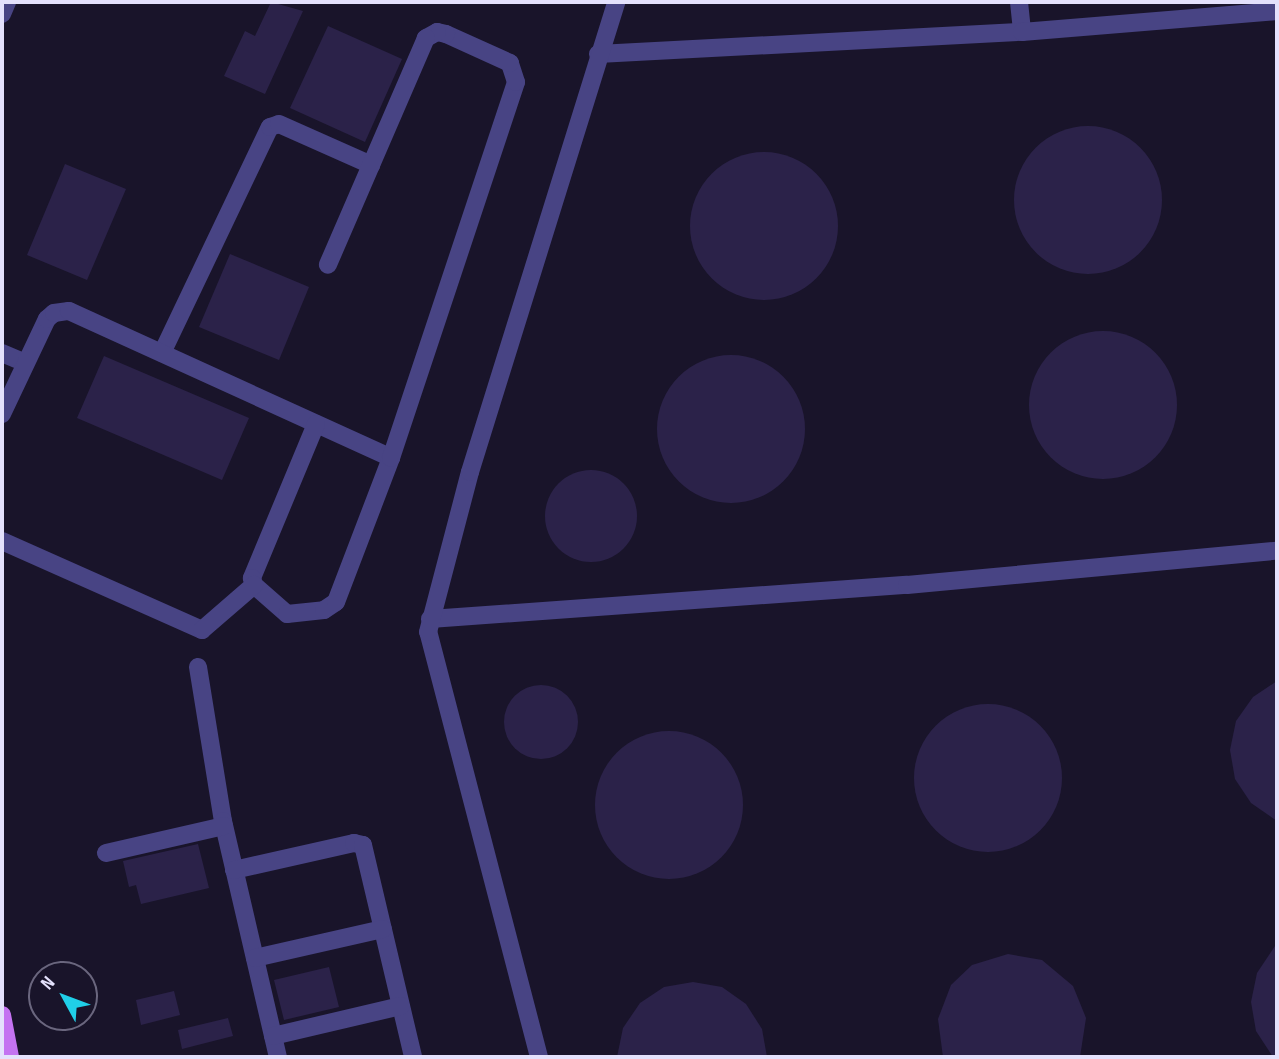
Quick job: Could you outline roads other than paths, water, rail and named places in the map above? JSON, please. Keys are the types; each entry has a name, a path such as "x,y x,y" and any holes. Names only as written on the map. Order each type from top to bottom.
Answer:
{"main road":[{"path":"2,1015 10,1057"}],"street":[{"path":"2,14 7,2"},
{"path":"539,1057 430,647 430,619 598,54 616,2"},
{"path":"1019,2 1022,32"},
{"path":"598,54 1022,32 1277,11"},
{"path":"316,424 253,572 254,585 287,614 330,607 391,458 516,82 513,68 504,59 446,34 431,34 328,265"},
{"path":"162,353 270,127 279,124 371,165"},
{"path":"2,414 47,319 61,310 391,458"},
{"path":"2,353 24,363"},
{"path":"2,541 202,630 254,585"},
{"path":"430,619 907,585 1277,551"},
{"path":"198,667 224,827 278,1057"},
{"path":"106,853 224,827"},
{"path":"234,870 359,843 364,849 413,1057"},
{"path":"255,958 383,929"},
{"path":"273,1036 401,1006"}]}
